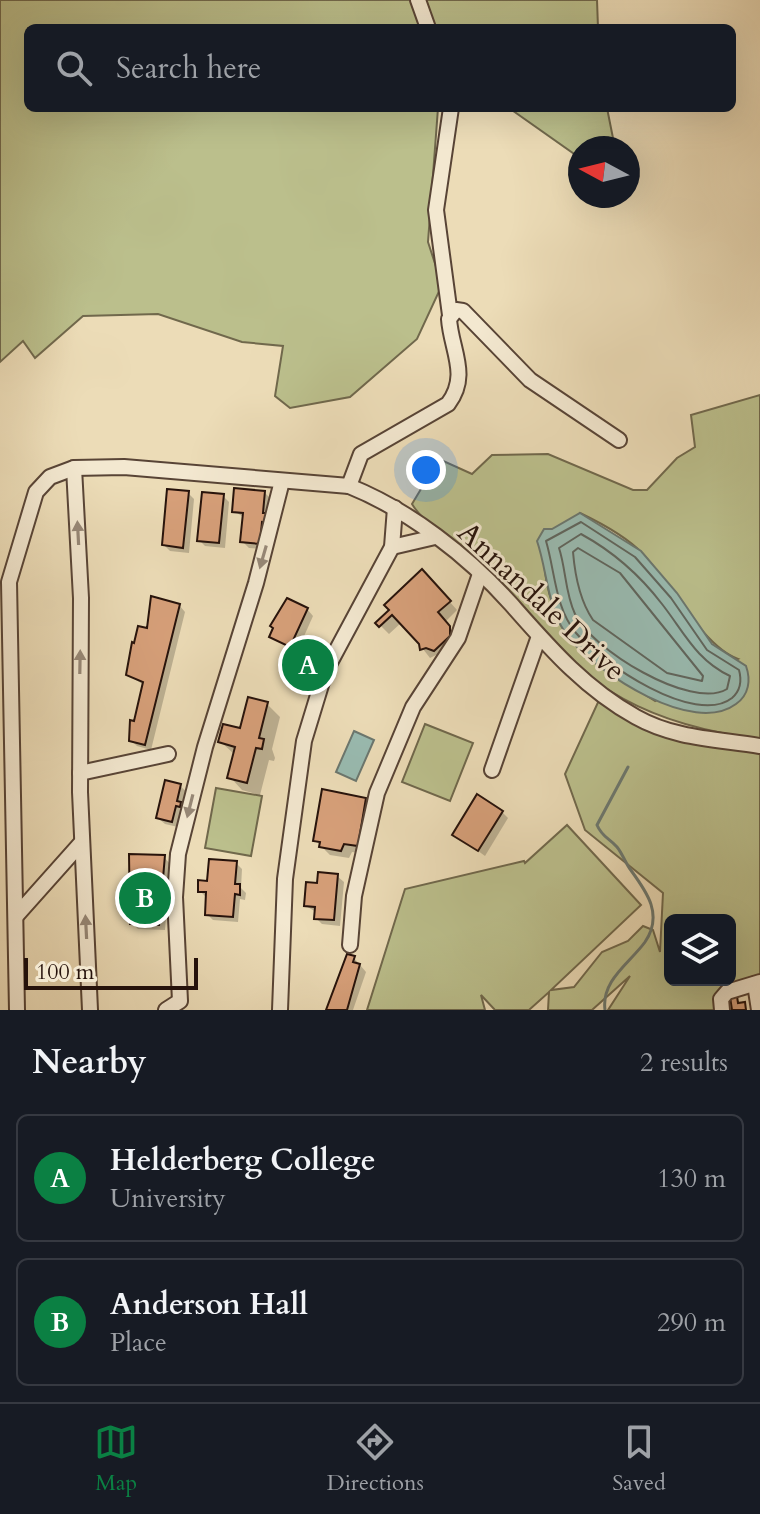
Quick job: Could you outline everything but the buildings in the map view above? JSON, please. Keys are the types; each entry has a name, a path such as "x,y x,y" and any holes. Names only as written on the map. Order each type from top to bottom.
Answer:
{"street":[{"path":"418,0 427,24"},
{"path":"349,486 361,454 448,404 458,391 459,365 450,334 436,210 450,112"},
{"path":"450,315 456,310 463,311 530,380 619,440"},
{"name":"Annandale Drive","path":"16,916 9,582 34,498 44,482 56,473 74,468 124,467 349,486 395,508 435,537 511,604 538,639 565,666 637,717 679,735 760,746"},
{"path":"74,468 81,598 80,773 90,1010"},
{"path":"166,1010 180,1006 175,897 178,854 205,747 256,583 282,481"},
{"path":"280,1010 282,920 289,837 313,703 331,659 392,547 395,508"},
{"path":"392,547 435,537"},
{"path":"350,945 354,896 377,793 413,707 458,638 480,574"},
{"path":"492,770 538,639"},
{"path":"80,773 168,754"},
{"path":"17,1010 16,916 82,842"},
{"path":"722,1010 721,999 727,992 757,983 759,1010"}],"green space":[{"path":"0,0 597,0 598,24 24,24 24,112 438,112 428,242 442,285 417,339 350,397 290,408 275,396 283,346 242,342 158,314 83,316 35,358 23,341 0,362"},
{"path":"515,112 608,112 613,136 568,136 568,150"},
{"path":"760,395 760,739 720,733 653,713 596,682 569,661 514,607 492,570 428,523 412,504 439,459 472,474 492,455 548,454 633,490 647,490 677,458 695,447 691,415","holes":["580,513 637,548 700,628 725,652 738,659 655,701 613,674 578,645 554,608 547,586 544,559"]},
{"path":"600,698 633,721 760,750 760,980 724,991 718,1010 608,1010 630,976 592,1010 548,1010 549,992 529,1010 495,1010 481,995 485,1010 367,1010 405,889 525,863 567,825 641,905 551,990 574,987 602,952 628,941 643,926 653,930 660,952 663,893 585,830 565,774"},
{"path":"425,724 473,743 450,801 402,782"},
{"path":"216,788 262,796 251,856 205,848"}],"water":[{"path":"580,513 641,551 677,593 712,644 746,666 748,687 736,704 718,712 672,707 624,683 570,639 552,605 537,541 544,529 552,529"},
{"path":"354,731 374,740 356,781 336,772"}],"waterway":[{"path":"605,1010 607,990 645,942 653,922 647,894 619,849 597,825 628,767"}],"place":[{"name":"Helderberg College","path":"308,665"},
{"name":"Anderson Hall","path":"145,898"}]}
